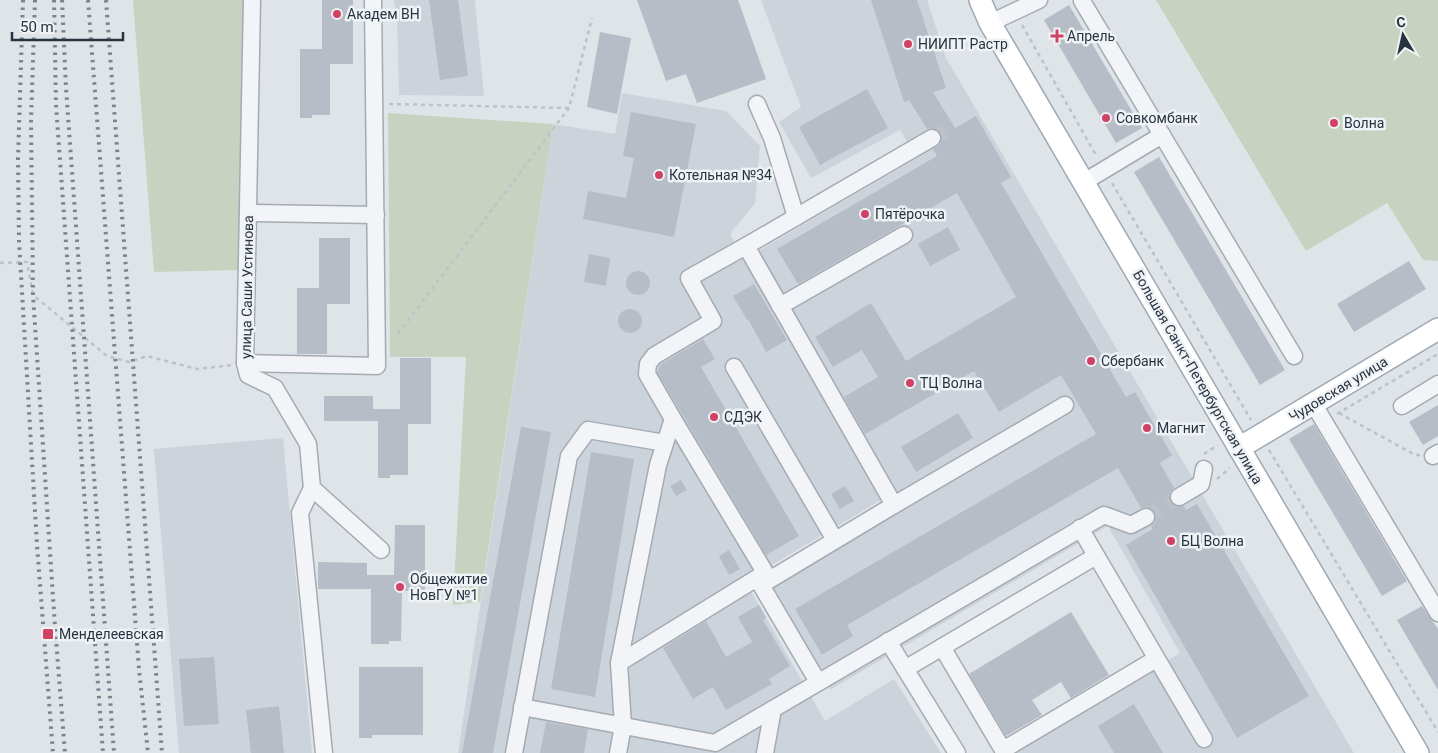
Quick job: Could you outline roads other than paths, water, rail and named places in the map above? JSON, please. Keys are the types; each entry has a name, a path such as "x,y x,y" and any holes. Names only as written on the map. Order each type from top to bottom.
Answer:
{"main road":[{"name":"Большая Санкт-Петербургская улица","path":"980,0 990,23 1418,753"},
{"name":"Чудовская улица","path":"1239,448 1438,329"}],"street":[{"name":"улица Саши Устинова","path":"252,0 246,363 248,375 276,388 308,444 312,488"},
{"path":"246,363 376,366 376,214 372,0"},
{"path":"990,23 1039,0"},
{"path":"1082,1 1294,356"},
{"path":"757,104 772,138 796,217"},
{"path":"1084,182 1162,136"},
{"path":"767,576 647,374 648,364 654,356 713,321 689,278 932,138"},
{"path":"248,213 376,214"},
{"path":"780,306 904,234"},
{"path":"746,246 894,505"},
{"path":"734,367 835,540"},
{"path":"1402,406 1438,384"},
{"path":"1313,403 1438,613"},
{"path":"619,662 767,576 835,540 1065,406"},
{"path":"618,753 622,726 619,662 658,465 673,419"},
{"path":"514,753 569,456 588,430 666,443"},
{"path":"1179,497 1201,484 1204,468"},
{"path":"324,753 300,513 312,488 381,550"},
{"path":"522,707 622,726 714,748 773,709 1104,514 1131,525 1146,517"},
{"path":"1080,528 1204,739"},
{"path":"905,669 1096,556"},
{"path":"767,576 761,585 818,682"},
{"path":"888,641 958,753"},
{"path":"942,647 1003,750 1156,659"},
{"path":"765,753 773,709"}],"tunnel":[{"path":"932,138 953,126"},
{"path":"1146,517 1179,497"}],"railway":[{"path":"23,0 18,159 19,241 37,545 53,753"},
{"path":"35,0 31,120 33,295 65,753"},
{"path":"54,0 56,105 103,753"},
{"path":"62,0 66,88 114,753"},
{"path":"88,0 139,669 148,753"},
{"path":"106,0 162,753"}],"place":[{"name":"Академ ВН","path":"337,14"},
{"name":"Апрель","path":"1057,36"},
{"name":"НИИПТ Растр","path":"908,44"},
{"name":"Совкомбанк","path":"1106,118"},
{"name":"Волна","path":"1334,123"},
{"name":"Котельная №34","path":"659,175"},
{"name":"Пятёрочка","path":"865,214"},
{"name":"Сбербанк","path":"1091,361"},
{"name":"ТЦ Волна","path":"910,383"},
{"name":"СДЭК","path":"714,417"},
{"name":"Магнит","path":"1147,428"},
{"name":"БЦ Волна","path":"1171,541"},
{"name":"Общежитие НовГУ №1","path":"400,587"},
{"name":"Менделеевская","path":"48,634"}]}
